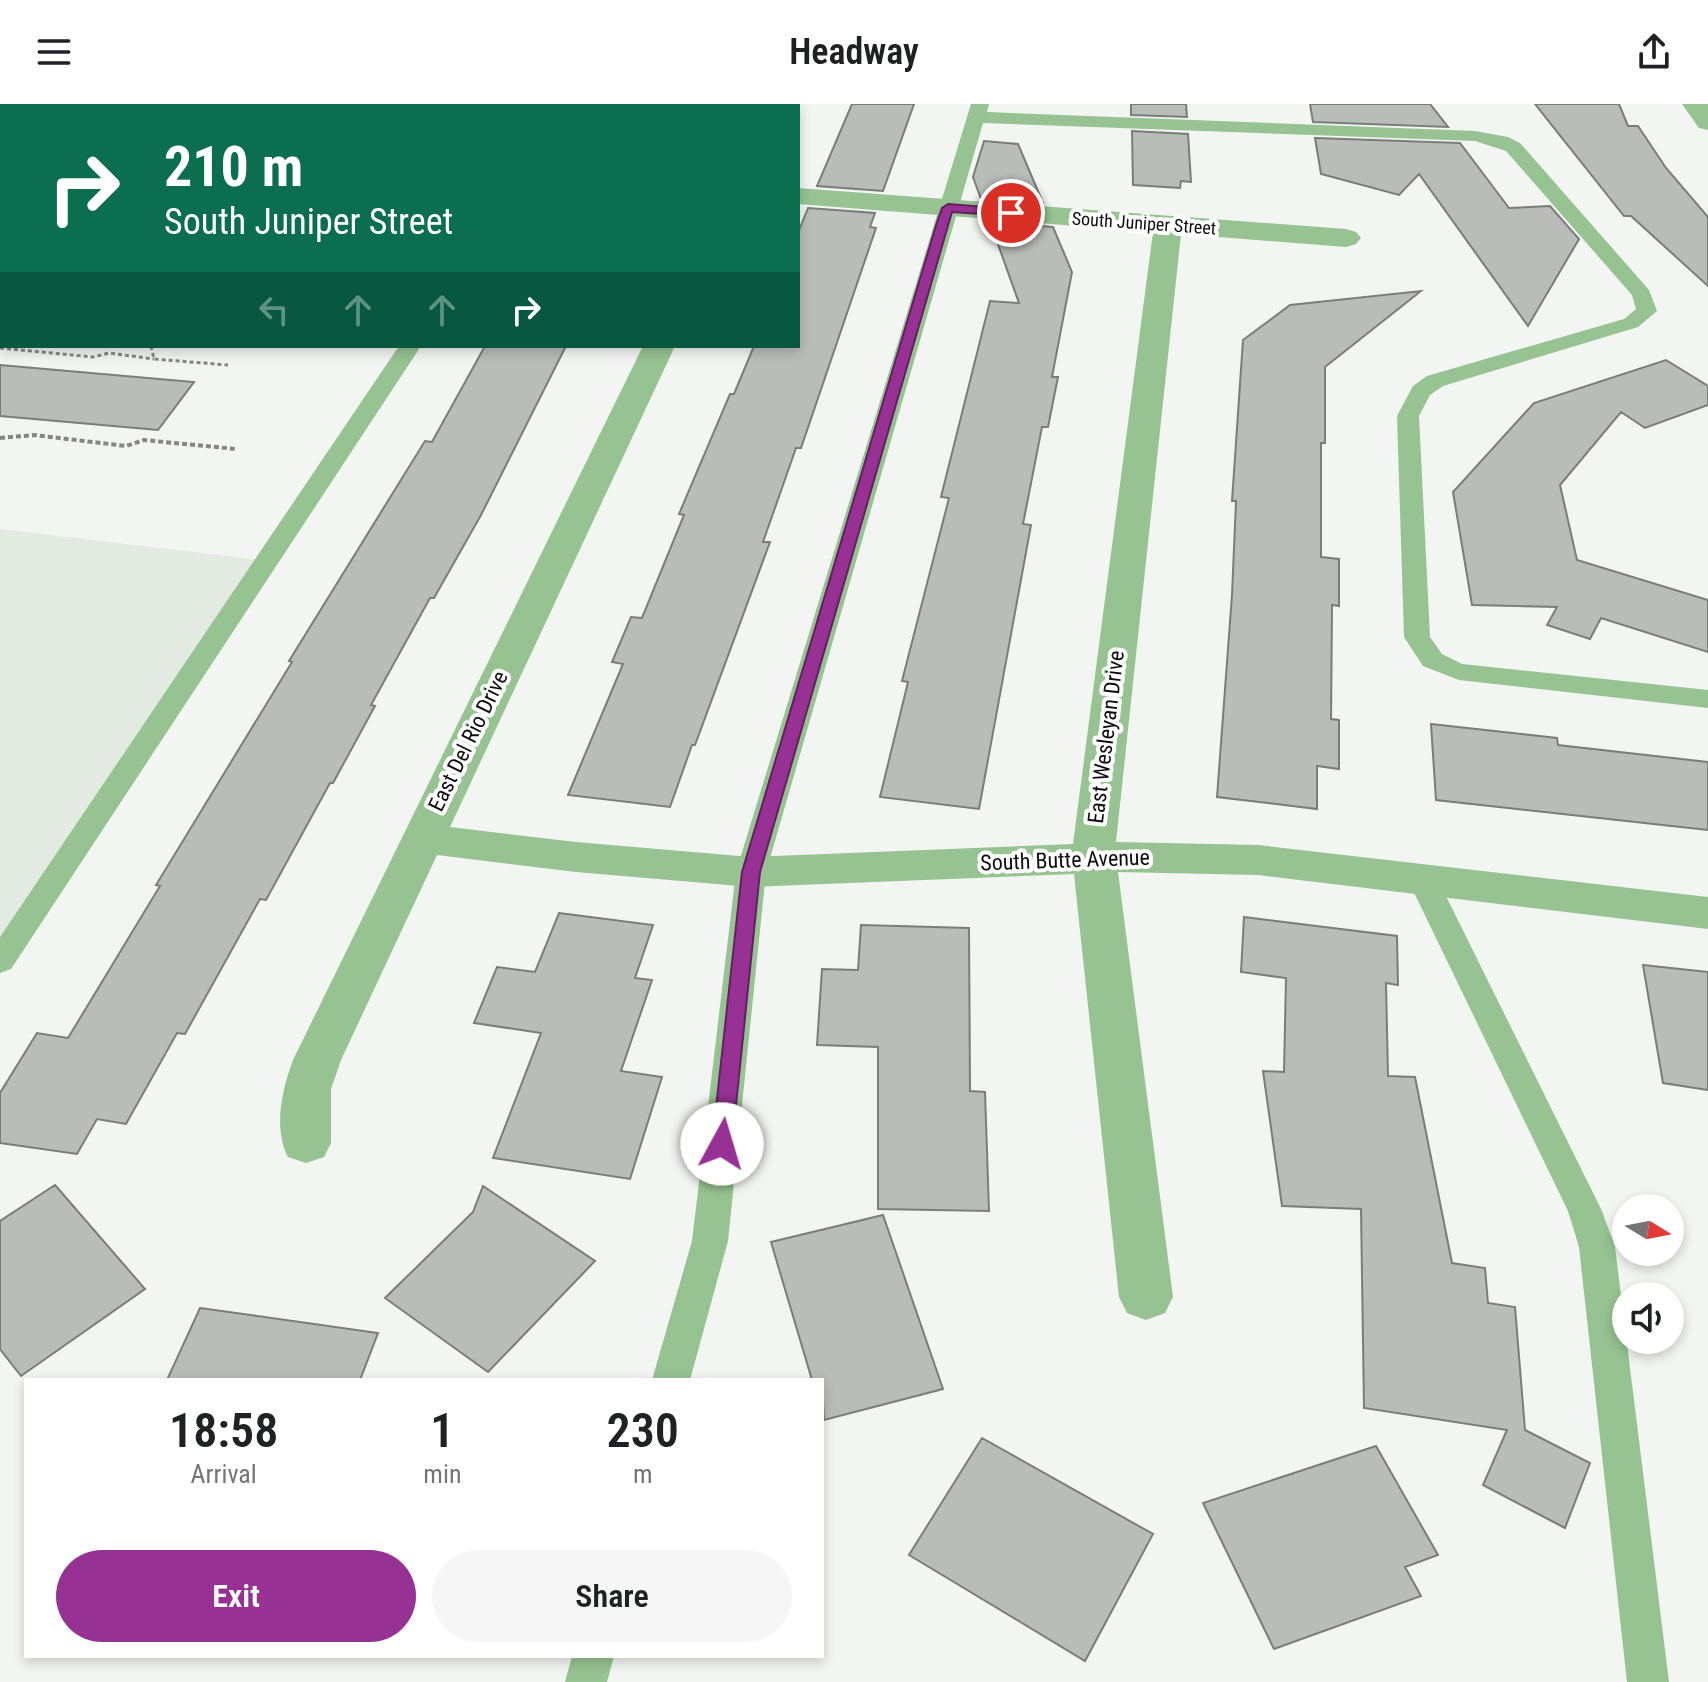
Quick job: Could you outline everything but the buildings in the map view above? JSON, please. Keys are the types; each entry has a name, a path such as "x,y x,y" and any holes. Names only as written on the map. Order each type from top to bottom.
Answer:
{"street":[{"path":"1695,104 1708,122"},
{"name":"South Juniper Street","path":"800,196 1346,238"},
{"name":"East Wesleyan Drive","path":"1146,1297 1094,857 1095,822 1168,225"},
{"name":"East Del Rio Drive","path":"306,1143 307,1089 317,1060 658,348"},
{"name":"South Butte Avenue","path":"421,838 576,857 751,872 1094,857 1258,860 1708,913"}],"lane":[{"path":"672,1378 710,1241 751,872 978,111 1475,136 1502,141 1521,153 1642,294 1647,311 1631,323 1435,381 1421,391 1408,416 1417,637 1421,649 1429,659 1459,672 1708,699"},
{"path":"0,961 409,348"},
{"path":"1422,878 1585,1211 1597,1247 1648,1682"},
{"path":"586,1682 592,1658"}],"path":[{"path":"0,348 93,357 109,353 228,365"},
{"path":"151,348 154,359"},
{"path":"0,438 34,435 126,446 144,440 236,449"}],"shaded area":[{"path":"0,529 268,561 0,961"}],"route":[{"path":"722,1144 751,872 943,222 948,208 1011,213"}]}
